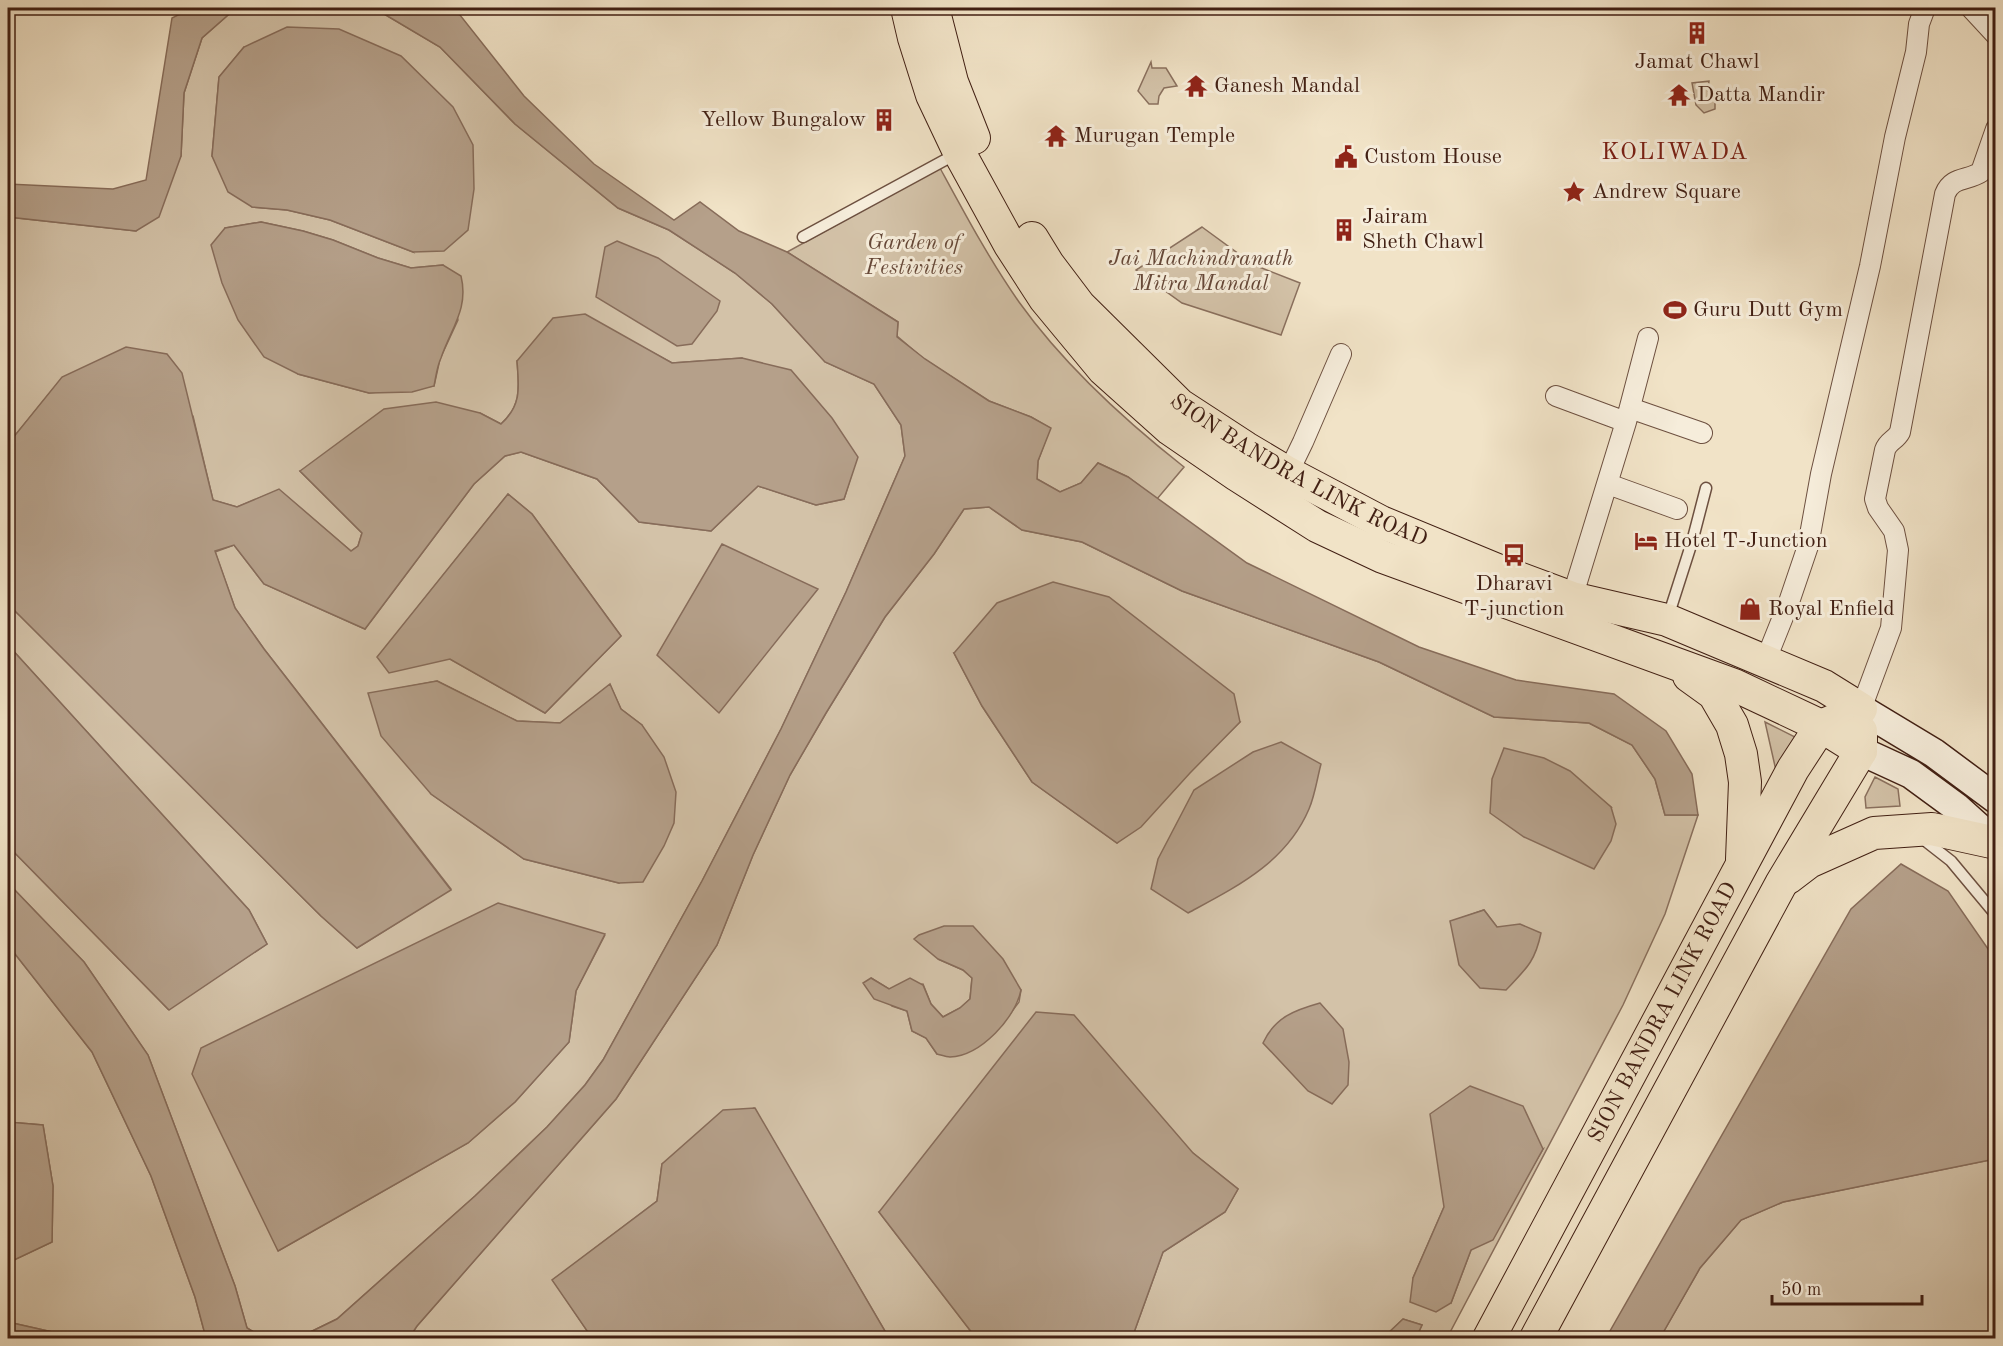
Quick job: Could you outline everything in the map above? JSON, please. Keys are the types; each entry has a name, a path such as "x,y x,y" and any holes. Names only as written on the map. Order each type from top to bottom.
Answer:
{"main road":[{"name":"SION BANDRA LINK ROAD","path":"907,8 932,94 958,152 1010,245 1045,299 1103,369 1173,415 1246,448 1288,473 1498,585 1674,664 1734,685 1821,726 1861,751 1781,884 1536,1338"},
{"name":"SION BANDRA LINK ROAD","path":"933,8 952,82 977,144 1048,264 1079,305 1173,415 1237,475 1317,526 1383,557 1498,585 1572,598 1667,620 1824,686 1860,709"},
{"path":"1674,664 1714,694 1732,725 1742,754 1745,782 1742,865"},
{"path":"1821,726 1860,709"},
{"path":"1860,709 1861,751 1911,774 1956,807 1995,843"},
{"path":"1860,709 1934,753 1995,799"},
{"name":"SION BANDRA LINK ROAD","path":"1489,1338 1793,769 1821,726"},
{"path":"1781,884 1809,862 1874,833 1932,829 1995,843"}],"street":[{"path":"1765,662 1808,546 1821,474 1870,266 1895,137 1916,52 1919,24 1925,8"},
{"path":"1971,8 1995,35"},
{"path":"1860,709 1891,628 1898,550 1894,531 1878,508 1875,499 1885,450 1887,444 1898,437 1900,432 1948,186 1954,181 1976,176 1981,172 1995,129"},
{"path":"1572,598 1608,484 1648,338"},
{"path":"1288,473 1341,354"},
{"path":"1556,396 1702,433"},
{"path":"1608,484 1677,509"}],"lane":[{"path":"803,237 958,152"},
{"path":"1667,620 1692,542 1706,488"},
{"path":"1912,830 1951,861 1995,915"}],"green space":[{"path":"236,8 374,8 440,47 515,124 618,208 669,230 735,273 772,304 825,362 874,384 901,425 905,456 846,592 781,729 702,881 603,1060 585,1085 547,1127 475,1196 337,1319 298,1338 264,1338 247,1328 235,1286 148,1055 84,962 8,883 8,846 168,1009 267,944 249,910 8,645 8,604 321,916 357,948 451,889 264,649 235,608 215,552 234,545 264,584 365,629 474,484 505,456 521,452 597,479 639,522 711,531 758,486 816,505 844,499 857,457 742,358 672,363 637,344 517,361 518,395 516,403 501,424 480,413 300,471 362,533 358,546 351,551 279,490 237,507 213,500 193,416 63,377 8,444 8,217 136,231 181,156 184,93 202,38","holes":["244,47 413,252 330,220 287,210 252,207 212,156 219,77","261,222 333,240 411,268 443,265 458,320 440,359 434,386 369,393 298,374 225,228","508,494 532,514 621,636 545,713 450,659 378,657","437,681 517,721 560,723 610,685 621,709 642,725 619,883 524,859 431,794 369,694","605,935 576,991 569,1042 515,1102 468,1143 278,1251"]},
{"path":"1151,62 1152,68 1166,68 1177,86 1164,88 1159,96 1158,104 1149,104 1138,91"},
{"path":"1709,81 1708,91 1715,98 1715,109 1704,113 1696,105 1692,83"},
{"name":"Garden of Festivities","path":"940,168 978,236 1019,302 1055,348 1117,410 1184,467 1157,499 1128,477 1098,463 1081,483 1060,492 1037,479 1038,461 1050,428 1031,417 989,401 924,359 897,336 898,322 787,252"},
{"name":"Jai Machindranath Mitra Mandal","path":"1202,227 1254,265 1300,283 1281,335 1182,303 1136,270"},
{"path":"989,507 1022,530 1082,542 1182,591 1379,662 1494,717 1589,723 1632,745 1655,779 1665,815 1698,815 1665,914 1623,1005 1447,1338 1416,1338 1422,1325 1403,1319 1383,1338 1132,1338 1163,1252 1225,1212 1238,1189 1193,1153 879,1212 976,1338 889,1338 754,1108 662,1164 657,1201 553,1280 592,1338 409,1338 417,1326 616,1099 717,945 753,855 790,775 826,713 885,617 934,554 964,509","holes":["954,653 1240,722 1117,843 1032,782 982,706","1593,793 1611,807 1490,813","1484,910 1497,927 1450,922","938,959 1021,990 1019,1002 1004,1022 937,1054 926,1038 912,1031 907,1011 892,1006 871,978 889,989 923,984 931,1004 943,1017 960,1008 970,999 972,978 963,970","1543,1149 1518,1192 1471,1250 1451,1303 1413,1278 1444,1207"]},
{"path":"1765,722 1801,740 1777,775"},
{"path":"1875,777 1898,789 1900,806 1866,808 1865,797"},
{"path":"8,945 92,1052 151,1176 195,1297 206,1338 79,1338 8,1322 8,1259 12,1261 52,1242 53,1186 43,1125 8,1122"},
{"path":"1995,1159 1995,1338 1660,1338 1700,1268 1741,1220 1783,1202"}],"shaded area":[{"path":"192,8 236,8 202,38 184,93 181,156 159,217 136,231 8,217 8,184 113,189 146,180 172,18"},
{"path":"374,8 446,8 460,15 524,96 594,164 674,220 700,202 739,231 787,252 898,322 897,337 925,359 989,401 1031,417 1051,428 1038,461 1037,479 1060,492 1081,483 1098,463 1128,477 1247,563 1419,647 1516,680 1614,694 1666,731 1692,774 1698,815 1665,815 1655,779 1632,745 1589,723 1494,717 1379,662 1182,591 1082,542 1022,530 989,507 964,509 934,554 885,617 826,713 790,775 753,855 717,945 616,1099 417,1326 409,1338 298,1338 337,1319 475,1196 547,1127 585,1085 603,1060 702,881 781,729 846,592 905,456 901,425 874,384 825,362 772,304 735,273 669,230 618,208 515,124 440,47"},
{"path":"287,27 339,29 401,56 453,107 473,145 474,189 468,230 444,251 413,252 330,220 287,210 252,207 228,192 212,156 219,77 244,47"},
{"path":"261,222 333,240 411,268 443,265 461,276 463,299 461,309 438,364 434,386 412,392 369,393 298,374 264,357 238,320 222,283 211,245 225,228"},
{"path":"617,241 658,258 720,301 717,311 692,344 677,346 596,297 605,247"},
{"path":"585,314 672,363 742,358 791,370 832,418 858,457 844,499 816,505 758,486 711,531 639,522 597,479 521,452 505,456 474,484 365,629 264,584 234,545 215,551 235,608 264,649 451,890 357,948 321,916 8,604 8,444 62,377 126,347 167,354 182,373 213,500 237,507 279,489 351,551 358,546 362,533 300,471 384,409 436,402 480,413 501,424 516,403 518,395 517,361 553,318"},
{"path":"508,494 532,514 621,636 545,713 450,659 389,673 377,657"},
{"path":"722,544 818,589 719,713 657,655"},
{"path":"1053,582 1109,597 1234,694 1240,722 1141,827 1117,843 1032,782 982,706 954,653 997,603"},
{"path":"8,645 249,910 267,944 169,1010 8,846"},
{"path":"437,681 517,721 560,723 610,684 621,709 642,725 664,757 676,792 674,823 664,846 643,882 619,883 524,859 431,794 381,736 368,693"},
{"path":"1281,742 1321,764 1309,809 1287,844 1258,872 1188,913 1151,889 1158,859 1194,790 1253,752"},
{"path":"1504,748 1544,758 1570,771 1611,807 1616,824 1611,841 1594,869 1524,837 1490,813 1492,779"},
{"path":"1901,864 1948,891 1995,959 1995,1159 1783,1202 1741,1220 1700,1268 1660,1338 1606,1338 1851,909"},
{"path":"8,883 84,962 148,1055 235,1286 247,1328 264,1338 206,1338 195,1297 151,1176 92,1052 8,945"},
{"path":"498,903 605,934 576,991 569,1042 515,1102 468,1143 278,1251 192,1074 201,1048"},
{"path":"1484,910 1497,927 1520,924 1541,933 1536,951 1529,964 1506,990 1480,988 1459,965 1450,921"},
{"path":"944,926 973,926 1003,959 1021,990 1012,1012 995,1033 973,1050 950,1057 937,1054 926,1038 912,1031 907,1011 874,999 863,983 871,978 889,989 910,978 923,985 931,1004 943,1017 960,1008 970,999 972,978 963,970 938,959 914,939"},
{"path":"1320,1003 1343,1029 1349,1062 1348,1085 1332,1104 1308,1091 1263,1043 1273,1027 1287,1016"},
{"path":"1036,1012 1074,1015 1193,1153 1238,1189 1225,1212 1163,1252 1132,1338 976,1338 879,1212"},
{"path":"1470,1086 1523,1106 1543,1149 1493,1240 1471,1250 1451,1303 1436,1312 1410,1302 1413,1278 1444,1207 1430,1114"},
{"path":"755,1108 889,1338 592,1338 552,1280 657,1201 662,1164 723,1110"},
{"path":"8,1122 43,1125 53,1186 52,1242 12,1261 8,1259"},
{"path":"1403,1319 1422,1325 1416,1338 1383,1338"},
{"path":"8,1322 79,1338 8,1338"}],"place":[{"name":"Jamat Chawl","path":"1697,33"},
{"name":"Ganesh Mandal","path":"1196,86"},
{"name":"Datta Mandir","path":"1679,95"},
{"name":"Yellow Bungalow","path":"884,120"},
{"name":"Murugan Temple","path":"1056,136"},
{"name":"Custom House","path":"1346,157"},
{"name":"Andrew Square","path":"1574,192"},
{"name":"Jairam Sheth Chawl","path":"1344,230"},
{"name":"Guru Dutt Gym","path":"1675,310"},
{"name":"Hotel T-Junction","path":"1646,541"},
{"name":"Dharavi T-junction","path":"1514,555"},
{"name":"Royal Enfield","path":"1750,609"}],"district":[{"name":"KOLIWADA","path":"1675,153"}]}
